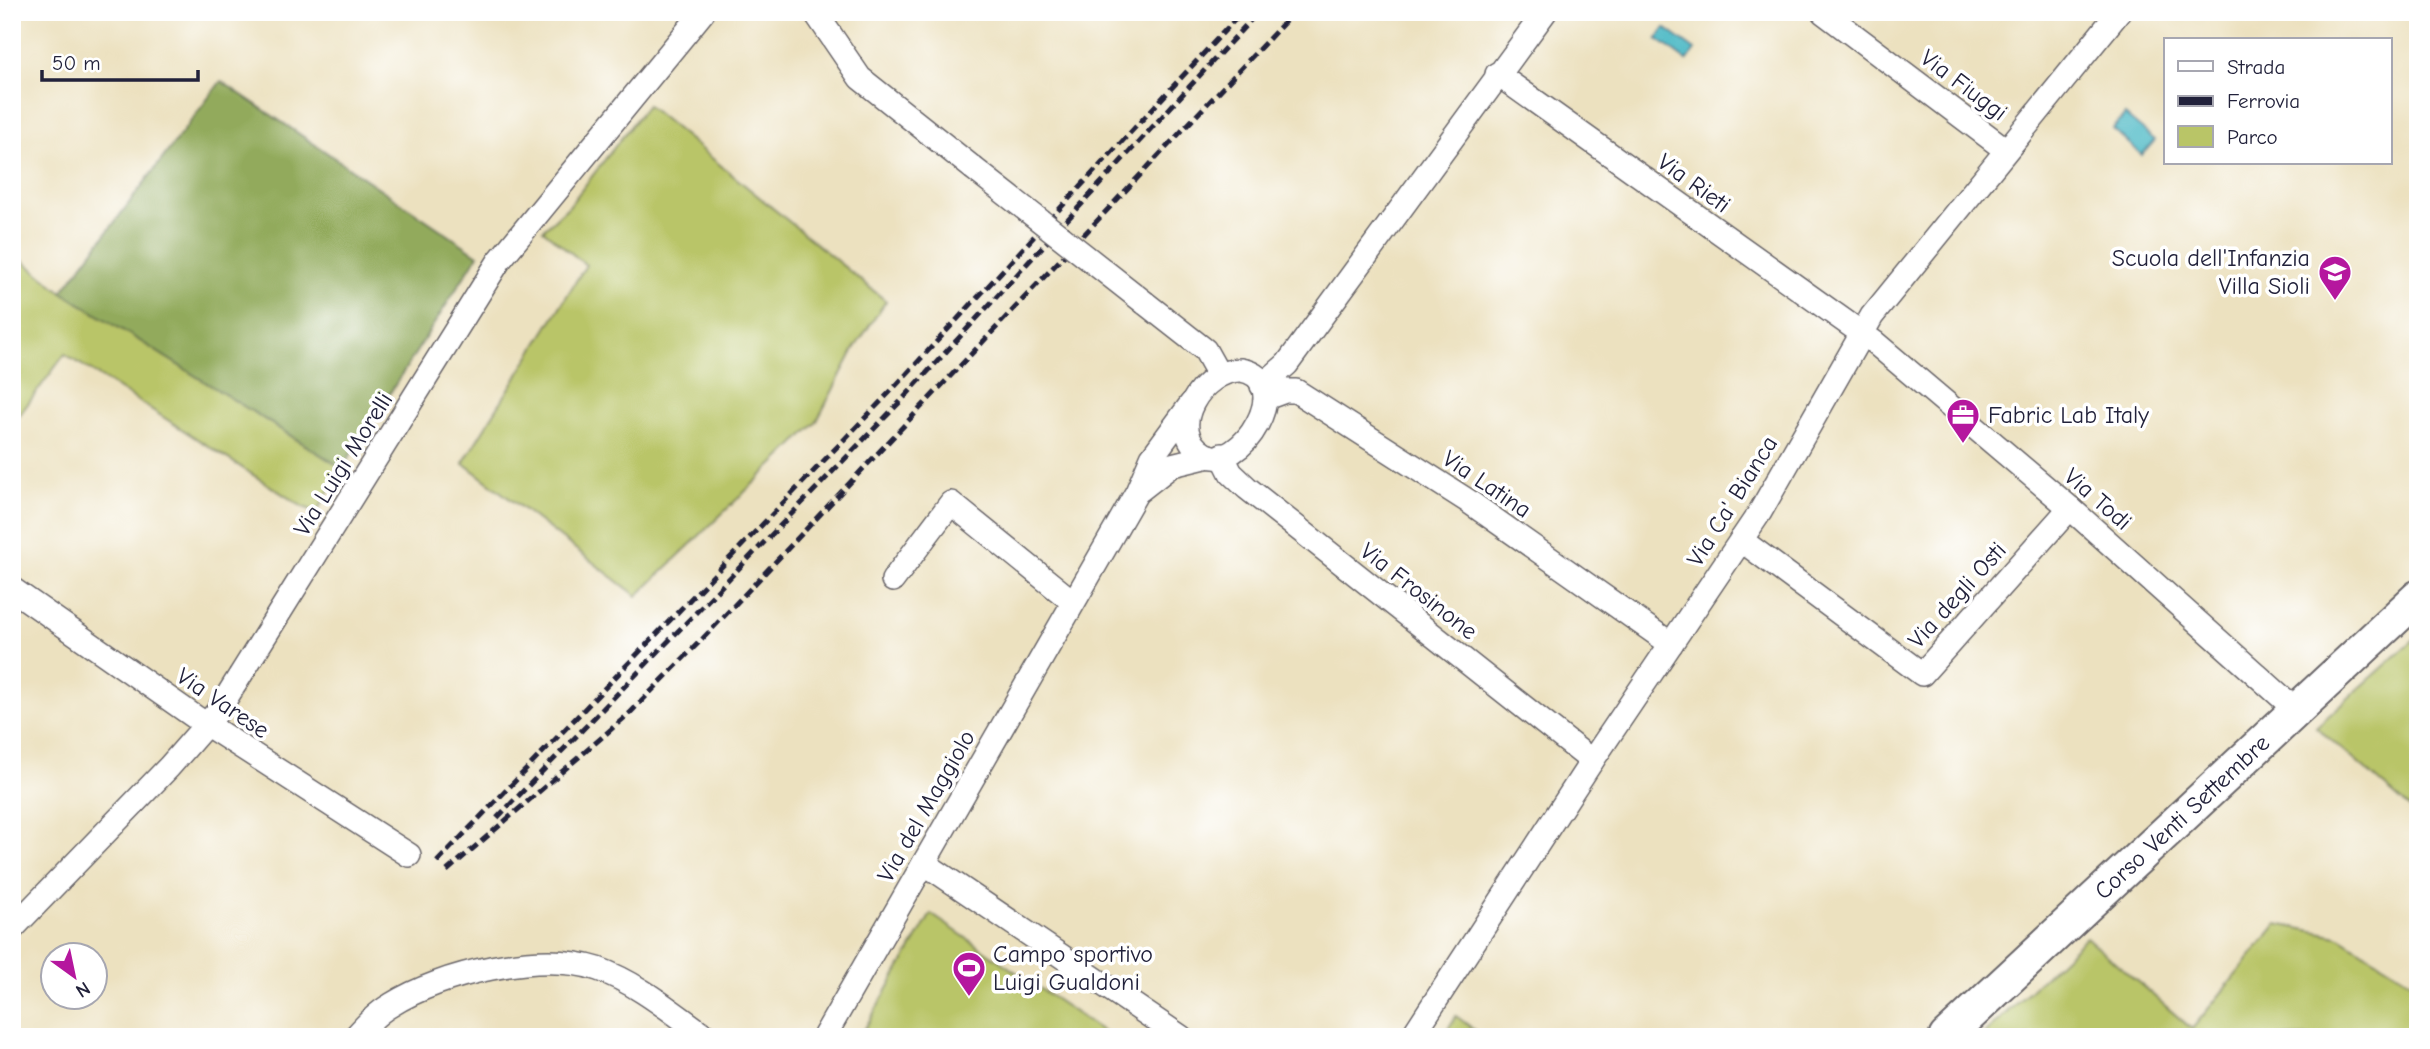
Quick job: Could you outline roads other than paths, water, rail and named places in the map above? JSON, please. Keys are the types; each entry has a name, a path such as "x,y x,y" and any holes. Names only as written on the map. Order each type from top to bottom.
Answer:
{"street":[{"name":"Via Luigi Morelli","path":"17,917 207,725 238,683 499,261 703,12"},
{"path":"815,12 828,23 848,63 870,88 1205,350 1219,375"},
{"path":"1264,392 1246,370 1234,369 1207,382 1191,404 1188,421 1190,436 1196,446 1216,456 1248,437 1261,418 1264,392 1545,12"},
{"name":"Via Fiuggi","path":"1823,12 2006,150"},
{"name":"Via Ca' Bianca","path":"1412,1037 1772,492 1861,334 2119,12"},
{"name":"Via Rieti","path":"1497,74 1861,334"},
{"name":"Via Todi","path":"1861,334 2070,508 2296,710"},
{"name":"Via Latina","path":"1264,392 1296,391 1468,501 1671,644"},
{"name":"Via del Maggiolo","path":"824,1037 1137,492 1152,457 1191,404"},
{"name":"Via del Maggiolo","path":"1137,492 1172,464 1216,456"},
{"name":"Via Frosinone","path":"1216,456 1247,488 1592,761"},
{"path":"892,580 951,503 1073,602"},
{"name":"Via degli Osti","path":"1741,540 1922,674 2070,508"},
{"name":"Via Varese","path":"12,589 207,725 409,855"},
{"name":"Corso Venti Settembre","path":"1946,1037 2418,597"},
{"path":"924,863 1181,1037"},
{"path":"355,1037 389,1006 446,980 497,968 569,963 595,968 624,981 708,1037"}],"water":[{"path":"1665,28 1695,50 1687,61 1657,39"},
{"path":"2125,115 2155,140 2142,155 2113,129"}],"railway":[{"path":"437,862 889,393 1242,12"},
{"path":"497,818 900,402 1258,12"},
{"path":"447,871 630,713 1294,12"}],"place":[{"name":"Scuola dell'Infanzia Villa Sioli","path":"2335,302"},
{"name":"Fabric Lab Italy","path":"1963,445"},
{"name":"Campo sportivo Luigi Gualdoni","path":"969,998"}]}
